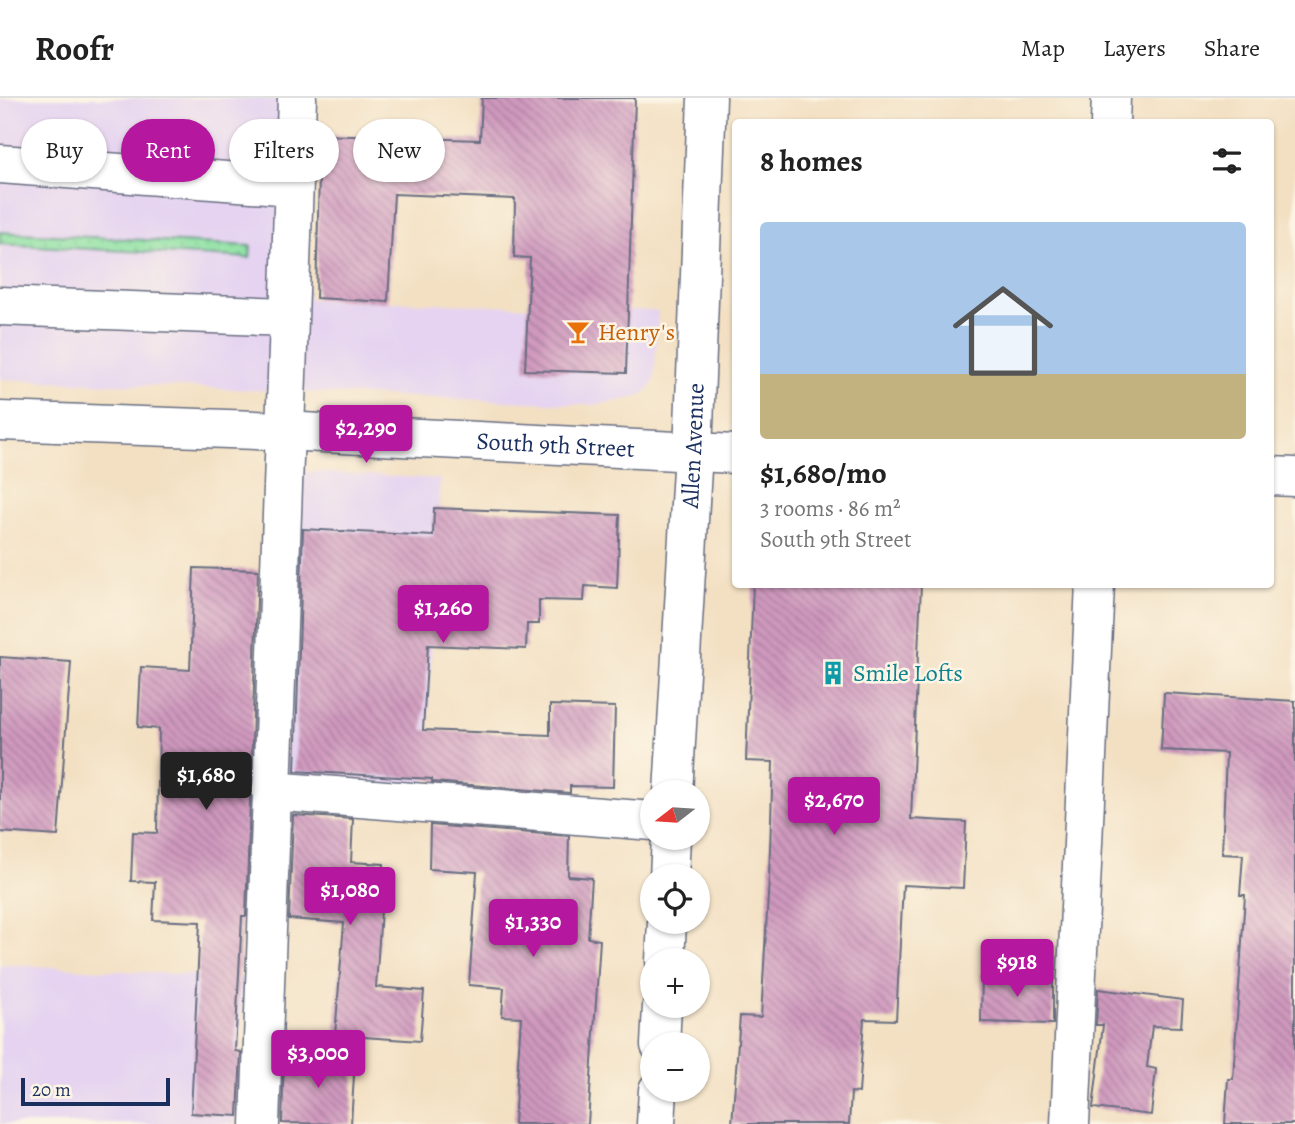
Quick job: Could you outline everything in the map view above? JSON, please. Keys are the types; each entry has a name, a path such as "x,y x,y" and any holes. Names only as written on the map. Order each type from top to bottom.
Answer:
{"street":[{"path":"260,1124 297,98"},
{"name":"Allen Avenue","path":"675,780 694,452 707,98"},
{"path":"1110,119 1111,98"},
{"path":"0,164 293,186"},
{"path":"0,306 288,317"},
{"name":"South 9th Street","path":"0,421 283,431 732,454"},
{"path":"1274,476 1295,477"},
{"path":"1070,1124 1095,588"},
{"path":"271,791 640,820"},
{"path":"656,1124 657,1102"}],"shaded area":[{"path":"0,98 287,98 289,119 229,119 229,182 296,182 309,299 658,311 654,381 649,389 638,397 595,405 0,379"},
{"path":"297,471 440,479 424,815 285,808"},
{"path":"0,964 244,978 235,1124 0,1124"}],"green space":[{"path":"0,232 251,246 250,258 0,244"}],"building":[{"path":"482,98 635,98 626,373 525,370 530,258 514,257 515,199 394,194 388,302 316,298 319,182 339,182 339,136 353,136 353,182 445,182 445,139 480,140"},
{"path":"434,508 620,515 617,588 585,586 584,601 539,600 539,624 527,624 526,649 428,645 423,730 550,735 550,705 615,707 613,787 570,786 570,793 432,782 432,779 295,771 303,529 433,536"},
{"path":"194,568 258,570 246,916 242,916 235,1051 241,1052 238,1116 191,1113 200,922 153,920 155,882 131,881 133,832 157,833 159,729 138,727 141,667 190,670"},
{"path":"753,588 921,588 911,819 966,822 963,888 903,885 896,1020 864,1019 859,1093 851,1092 849,1124 732,1124 740,1016 761,1017 769,878 773,762 746,761"},
{"path":"0,657 71,662 58,836 0,832"},
{"path":"1164,693 1295,701 1295,1124 1225,1124 1228,1079 1233,1079 1245,895 1240,895 1243,855 1222,854 1226,753 1161,750"},
{"path":"293,815 353,819 351,862 384,864 376,987 424,991 420,1041 335,1035 344,923 289,919"},
{"path":"430,825 569,836 568,876 592,878 588,938 600,940 588,1124 514,1124 521,1017 502,1016 504,988 469,985 477,872 429,869"},
{"path":"982,974 1053,975 1053,1024 981,1022"},
{"path":"1098,989 1183,1000 1181,1027 1152,1026 1147,1067 1156,1069 1151,1115 1093,1108 1103,1025 1096,1025"},
{"path":"284,1054 355,1059 351,1124 282,1123"}],"place":[{"name":"Henry's","path":"578,332"},
{"name":"Smile Lofts","path":"833,673"}]}
